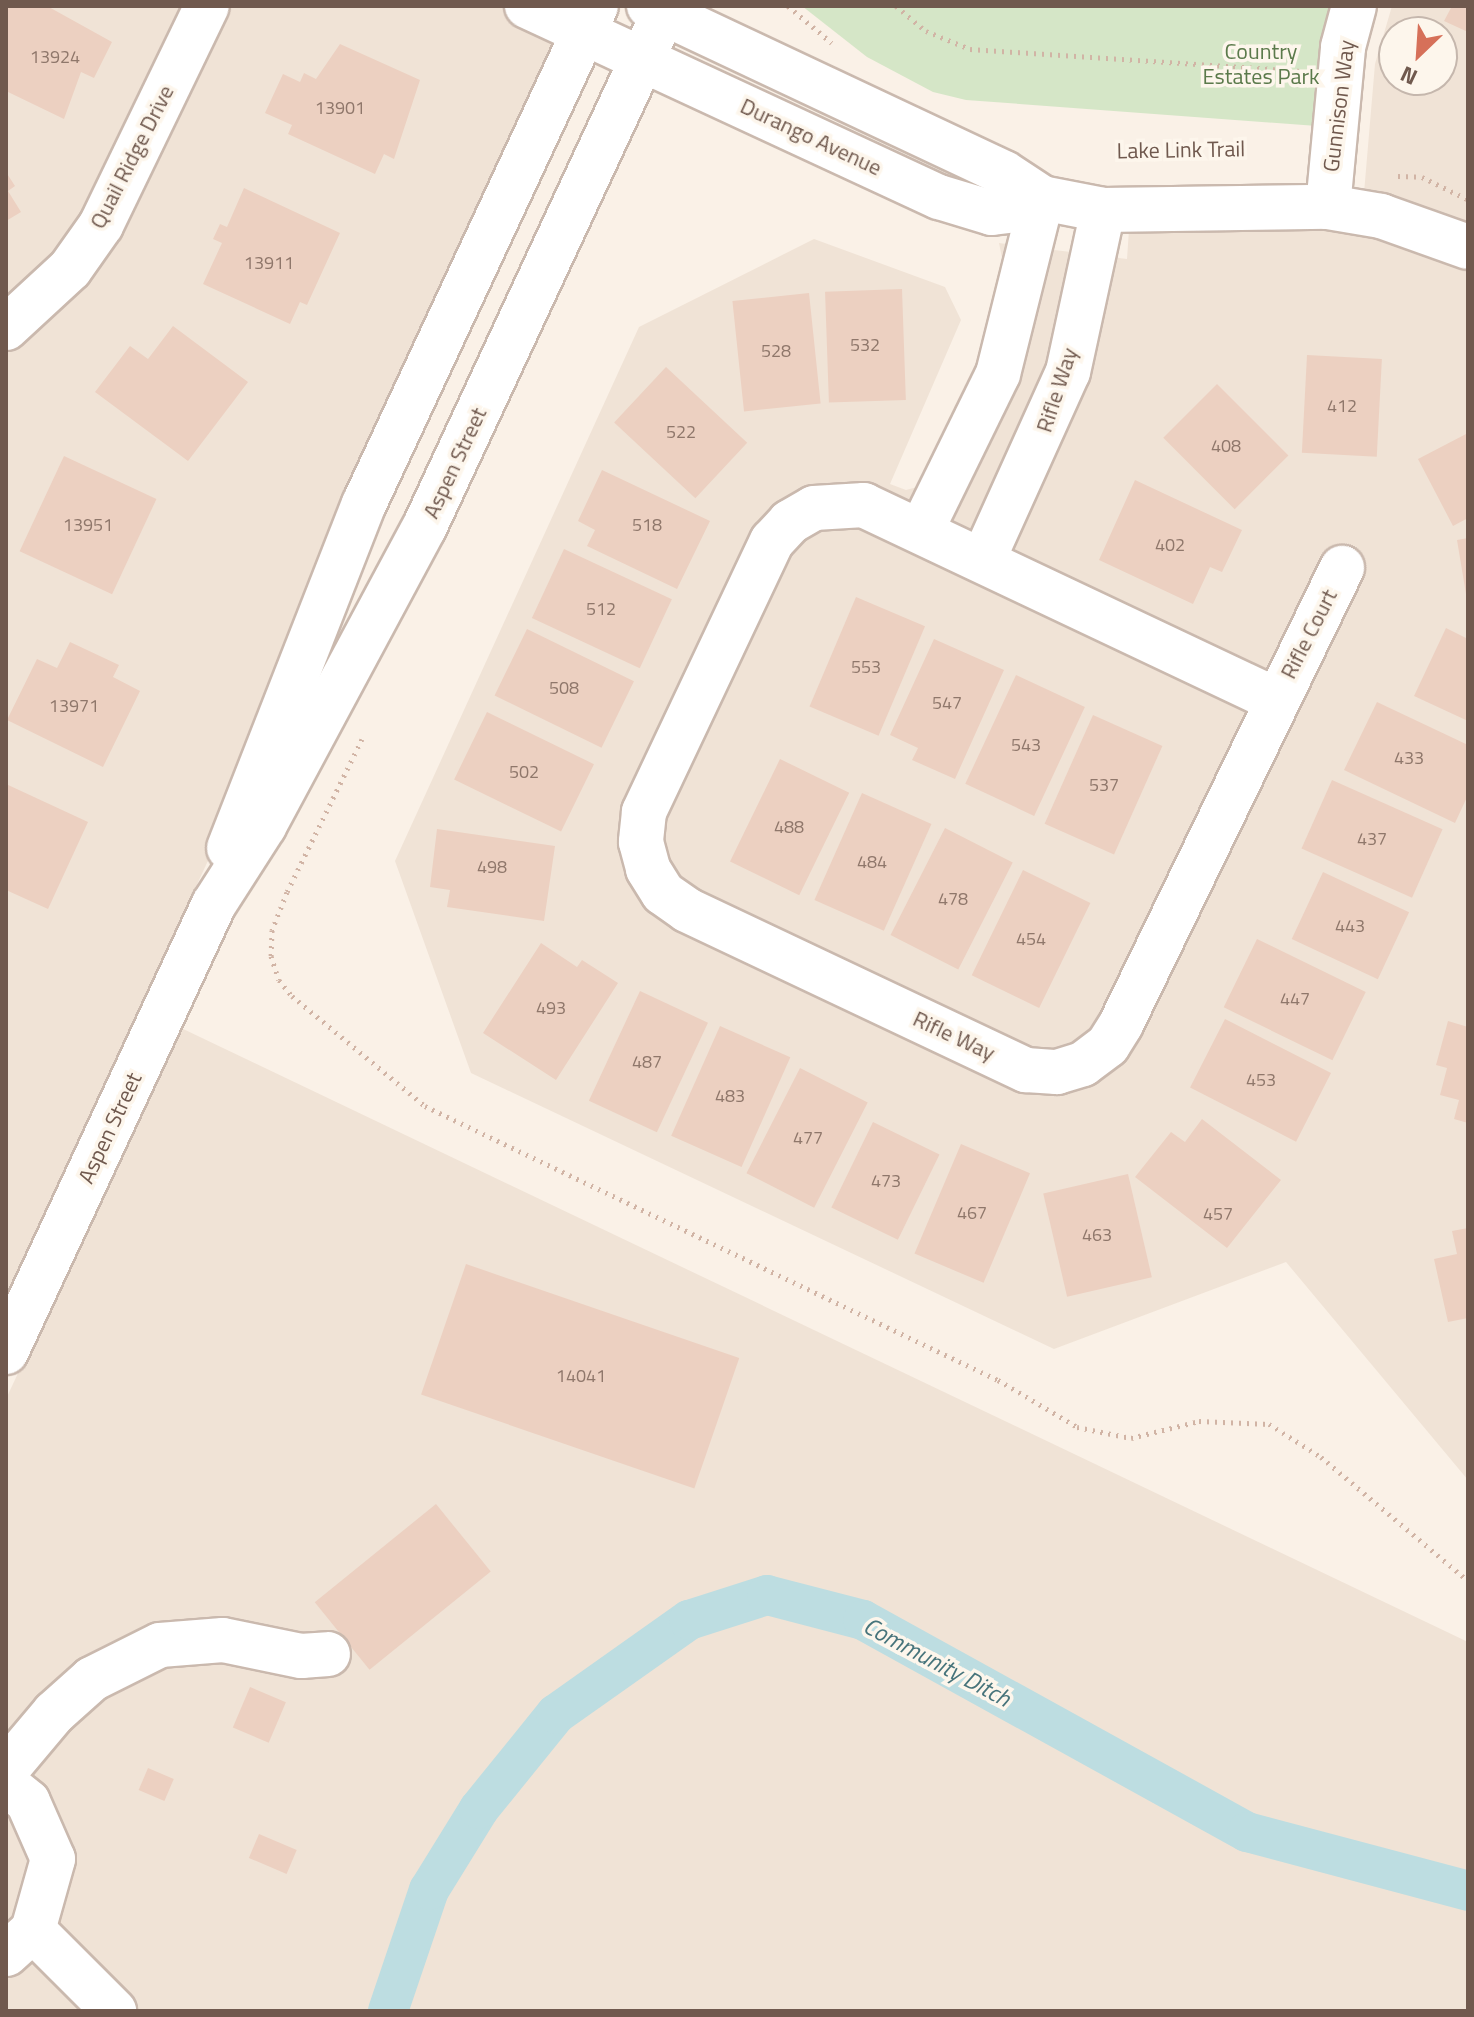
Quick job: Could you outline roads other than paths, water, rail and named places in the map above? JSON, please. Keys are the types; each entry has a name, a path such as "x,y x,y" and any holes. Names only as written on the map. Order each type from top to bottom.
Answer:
{"street":[{"name":"Quail Ridge Drive","path":"6,328 70,269 101,225 207,6"},
{"name":"Durango Avenue","path":"527,6 590,19 642,58 939,197 992,213 1017,210 1042,198"},
{"name":"Gunnison Way","path":"1330,190 1341,73 1354,6"},
{"name":"Aspen Street","path":"6,1352 214,904 264,826 424,528 642,58 660,8"},
{"path":"660,8 1004,173 1042,198 1103,210 1330,190 1381,216 1468,247"},
{"name":"Aspen Street","path":"214,904 238,818 364,504 590,19"},
{"path":"921,531 1011,336 1042,198"},
{"name":"Rifle Way","path":"983,560 1047,428 1071,353 1103,210"},
{"path":"1011,336 1071,353"},
{"name":"Rifle Way","path":"838,503 864,505 983,560 1276,700 1121,1024 1108,1045 1083,1064 1057,1072 1026,1070 687,910 663,893 648,869 641,842 644,812 772,541 790,522 814,508 838,503"},
{"name":"Rifle Court","path":"1276,700 1342,568"},
{"path":"6,1770 54,1713 92,1679 160,1645 223,1640 301,1656 328,1654"},
{"path":"6,1784 28,1802 53,1859 19,1942 114,2011"}],"waterway":[{"name":"Community Ditch","path":"388,2011 429,1890 479,1809 556,1714 689,1620 767,1595 863,1620 1247,1832 1468,1891"}],"park label":[{"name":"Country Estates Park","path":"1261,64"}]}
